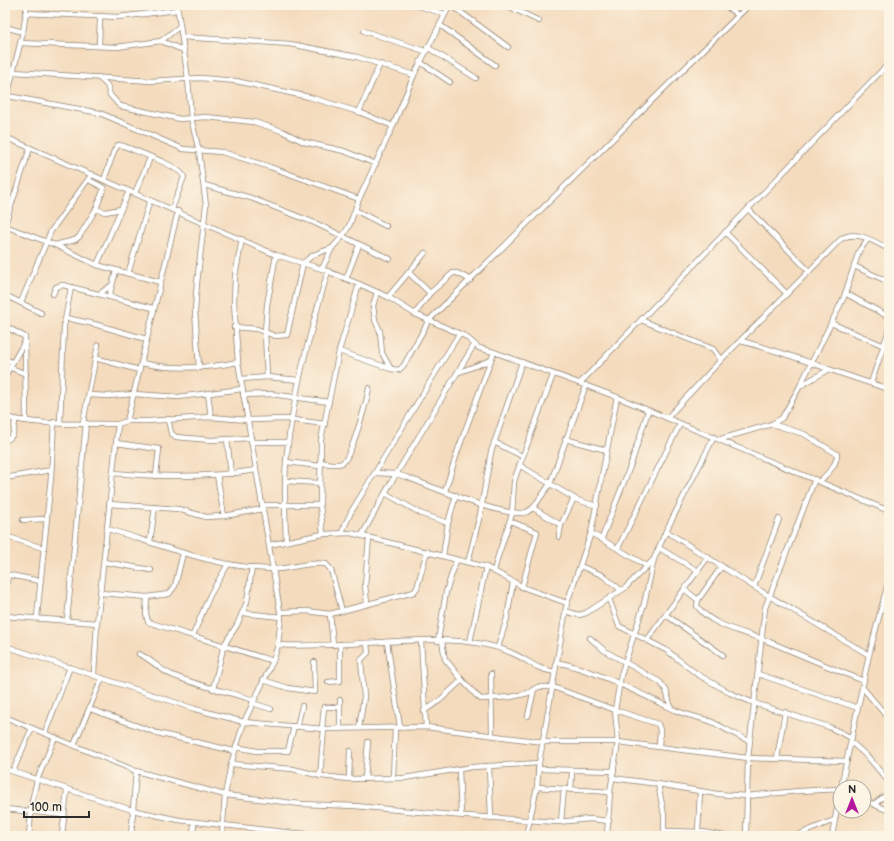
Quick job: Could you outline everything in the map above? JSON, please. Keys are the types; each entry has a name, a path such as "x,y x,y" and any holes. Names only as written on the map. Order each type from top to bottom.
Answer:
{"street":[{"path":"5,105 23,32 27,5"},
{"path":"414,5 445,14"},
{"path":"322,269 332,248 342,237 393,126 426,49 450,5 508,47"},
{"path":"506,5 539,21"},
{"path":"724,5 738,15"},
{"path":"339,351 391,369 399,370 404,365 429,320 749,5"},
{"path":"25,13 100,17 177,8 188,79 191,118 199,151 206,205 195,311 199,368"},
{"path":"99,46 100,17"},
{"path":"440,25 495,65"},
{"path":"161,41 180,26"},
{"path":"5,27 23,32"},
{"path":"364,31 426,49 476,78"},
{"path":"182,37 290,44 357,57 414,75"},
{"path":"20,43 125,46 161,41 183,50"},
{"path":"420,62 450,82"},
{"path":"580,383 889,63"},
{"path":"359,112 380,64"},
{"path":"14,72 151,81 212,79 267,87 359,112 393,126"},
{"path":"98,77 107,85 110,95 120,106 160,116 180,119 219,118 254,122 282,131 304,142 344,151 376,164"},
{"path":"8,96 100,113 183,149 222,152 270,166 359,199"},
{"path":"5,137 150,200 205,222 276,254 328,271 377,292 415,314 459,334 483,350 494,352 553,375 586,385 617,397 889,510"},
{"path":"104,180 114,150 118,145 124,146 172,166 183,174 182,183 172,209"},
{"path":"30,148 5,225 55,244 97,265 160,282"},
{"path":"134,193 150,158"},
{"path":"21,302 47,241 57,222 92,174"},
{"path":"55,244 79,237 96,209 104,188 89,180"},
{"path":"204,185 251,198 315,223 390,259"},
{"path":"97,265 129,191"},
{"path":"128,274 150,200"},
{"path":"96,209 105,212 122,209"},
{"path":"748,209 810,271"},
{"path":"355,210 386,226"},
{"path":"127,421 153,308 178,211"},
{"path":"725,232 787,294"},
{"path":"667,418 721,360 841,239 848,235 856,234 889,249"},
{"path":"222,836 225,795 231,764 244,722 273,661 278,645 281,614 272,570 240,379 234,327 235,276 242,239"},
{"path":"721,439 772,424 782,418 800,386 831,323 845,293 861,248 868,239"},
{"path":"346,279 359,245"},
{"path":"234,327 254,328 275,336 285,336 288,334 295,294 303,263 313,255 332,248"},
{"path":"388,297 425,252"},
{"path":"267,377 265,332 267,305 276,254"},
{"path":"854,266 889,282"},
{"path":"109,297 116,271"},
{"path":"286,541 285,481 288,442 299,380 328,271"},
{"path":"408,272 430,293"},
{"path":"415,314 430,293 454,273 471,280"},
{"path":"323,534 320,505 320,464 325,424 339,351 359,284"},
{"path":"100,294 112,285"},
{"path":"53,294 54,289 58,286 71,287 153,308"},
{"path":"60,423 61,377 66,318 71,287"},
{"path":"377,292 374,306 375,320 380,332 382,353 391,369"},
{"path":"845,293 889,317"},
{"path":"5,294 41,313"},
{"path":"66,318 94,324 146,339"},
{"path":"641,320 713,349 721,360"},
{"path":"831,323 889,348"},
{"path":"5,326 24,336 26,421"},
{"path":"871,383 889,330"},
{"path":"342,532 349,515 376,473 459,334"},
{"path":"5,376 25,341"},
{"path":"741,341 785,353 810,364 889,388"},
{"path":"67,620 85,423 98,345"},
{"path":"362,535 396,474 474,345"},
{"path":"445,491 458,450 494,352"},
{"path":"95,358 139,370"},
{"path":"5,359 12,362"},
{"path":"457,373 491,360"},
{"path":"141,363 166,368 199,368 238,362"},
{"path":"468,562 482,505 489,459 522,362"},
{"path":"9,367 26,374"},
{"path":"800,386 828,370"},
{"path":"494,571 510,521 514,482 522,456 553,375"},
{"path":"240,379 267,377 299,380"},
{"path":"376,473 396,474 482,505 512,512 525,513 533,508 550,484 565,439 586,385"},
{"path":"286,462 338,464 346,459 363,416 369,388"},
{"path":"89,395 108,396 134,394 178,397 242,389"},
{"path":"208,394 211,417"},
{"path":"243,395 272,394 329,402"},
{"path":"526,836 537,787 538,769 565,611 591,533 617,397"},
{"path":"602,538 631,464 648,411"},
{"path":"5,417 15,420 60,423 118,424 127,421 211,417 248,420 293,420 325,424"},
{"path":"168,419 171,433 176,437 288,442"},
{"path":"5,441 11,438 13,434 15,420"},
{"path":"37,617 54,422"},
{"path":"94,674 97,623 118,424"},
{"path":"618,548 680,424"},
{"path":"746,836 748,758 765,608 817,480 831,470 836,462 837,454 804,434 772,424"},
{"path":"607,836 610,792 618,742 615,710 625,661 635,634 654,559 714,437"},
{"path":"227,439 231,474"},
{"path":"565,439 606,450"},
{"path":"494,442 522,456"},
{"path":"116,443 158,449 156,476"},
{"path":"519,466 574,498 597,506"},
{"path":"5,478 51,470"},
{"path":"113,472 156,476 217,475 256,470"},
{"path":"217,475 224,516"},
{"path":"285,481 320,483"},
{"path":"385,493 422,514 448,523"},
{"path":"443,556 448,523 456,495"},
{"path":"559,537 561,525 574,498"},
{"path":"109,504 178,509 200,516 224,516 262,507 285,504 320,505"},
{"path":"150,542 155,507"},
{"path":"533,508 561,525"},
{"path":"754,587 779,518"},
{"path":"23,520 46,519"},
{"path":"510,521 537,532 522,587"},
{"path":"108,528 183,553 228,564 272,570 321,563 329,565 332,570 342,611"},
{"path":"269,545 323,534 342,532 362,535 486,567 522,587 567,603"},
{"path":"666,532 754,587 869,654"},
{"path":"591,533 602,538 647,566"},
{"path":"5,536 43,548"},
{"path":"367,603 365,585 369,538"},
{"path":"659,548 698,571"},
{"path":"243,613 281,614 306,611 330,614 416,591 427,551"},
{"path":"101,593 147,597 165,596 172,592 183,553"},
{"path":"647,640 708,557"},
{"path":"565,611 584,615 609,599 635,579 654,559"},
{"path":"456,560 446,592 440,641 445,659 477,696 482,699 520,696 534,689 553,686 615,710 660,725 659,747"},
{"path":"104,562 151,570"},
{"path":"193,635 210,595 228,564"},
{"path":"580,566 602,574 621,590"},
{"path":"722,566 698,600 697,606 700,609 716,621 730,628 762,639 864,681"},
{"path":"470,642 486,567"},
{"path":"213,689 224,645 243,613 250,589 252,568"},
{"path":"5,597 6,574 40,581"},
{"path":"842,779 852,740 869,654 889,578"},
{"path":"498,647 507,618 513,582"},
{"path":"684,589 698,600"},
{"path":"147,597 146,614 148,622 273,661"},
{"path":"609,599 619,626 666,650 697,674 718,687 754,703 829,727 852,740 889,782"},
{"path":"330,614 334,644"},
{"path":"666,615 723,655"},
{"path":"5,616 37,617 97,623"},
{"path":"590,638 605,651 625,661 663,686 671,708"},
{"path":"421,641 426,727"},
{"path":"278,645 301,646 421,641 470,642 498,647 518,656 534,667 555,672"},
{"path":"387,642 398,728 393,778"},
{"path":"360,728 364,697 361,660 368,652 367,643"},
{"path":"328,682 340,681 340,644"},
{"path":"5,646 94,674 195,709 244,722 323,729 426,727 543,742 618,742 748,758 847,761"},
{"path":"139,654 155,662 170,674 271,708"},
{"path":"263,680 288,688 315,692 314,662"},
{"path":"556,662 571,665 620,684 671,708 707,720 732,734 750,741"},
{"path":"45,734 70,667"},
{"path":"490,674 492,735"},
{"path":"758,674 858,708"},
{"path":"74,745 102,678"},
{"path":"424,710 439,701 462,680"},
{"path":"862,687 889,719"},
{"path":"528,716 534,689"},
{"path":"340,700 340,728"},
{"path":"90,709 157,732 235,749 288,751 302,706"},
{"path":"320,776 324,707 340,707"},
{"path":"777,758 785,712"},
{"path":"5,717 136,771 225,795 301,804 355,806 530,820 561,821 586,819 609,821"},
{"path":"13,771 32,728"},
{"path":"29,836 30,811 37,780 54,737"},
{"path":"365,779 368,742"},
{"path":"349,779 350,751"},
{"path":"231,764 293,769 320,776 365,779 393,778 489,766 539,763"},
{"path":"489,766 491,817"},
{"path":"5,769 132,810 194,823 293,833 344,836"},
{"path":"459,769 461,815"},
{"path":"538,769 614,771"},
{"path":"131,836 136,771"},
{"path":"571,790 572,771"},
{"path":"613,778 700,791 747,796 805,790 832,789"},
{"path":"658,784 664,815 664,834 698,832 724,836"},
{"path":"537,787 610,792"},
{"path":"561,821 564,789"},
{"path":"62,836 67,790"},
{"path":"698,832 700,791"},
{"path":"889,793 874,804 889,811"},
{"path":"5,809 64,815"},
{"path":"795,836 834,820 832,836"},
{"path":"193,836 194,823"},
{"path":"262,836 263,829"}]}
